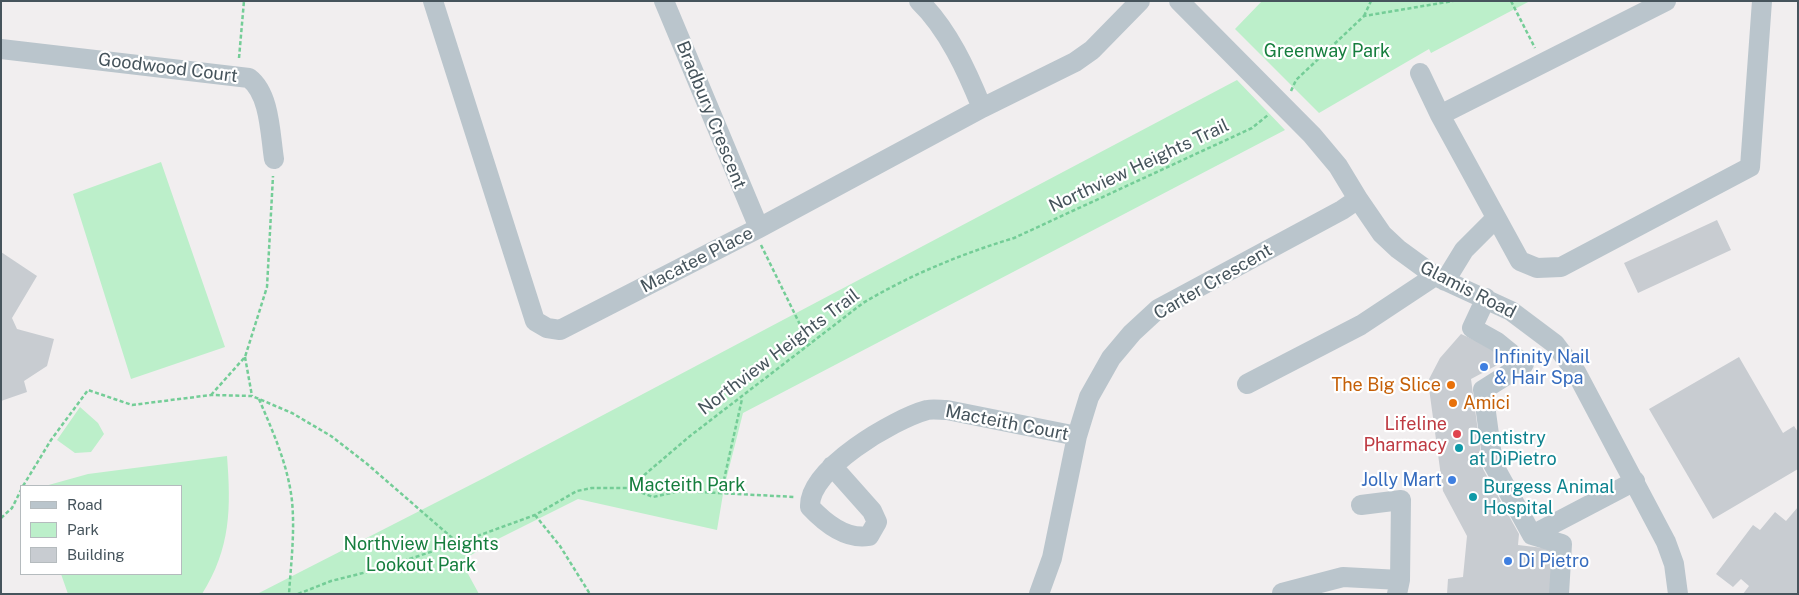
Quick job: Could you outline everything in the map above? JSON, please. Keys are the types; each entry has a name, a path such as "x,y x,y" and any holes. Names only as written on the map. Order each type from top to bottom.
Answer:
{"street":[{"name":"Macatee Place","path":"433,1 535,321 547,328 560,330 759,228 982,108 1075,62 1092,50 1140,1"},
{"name":"Bradbury Crescent","path":"664,1 759,228"},
{"path":"919,1 938,23 974,87 982,108"},
{"name":"Glamis Road","path":"1179,1 1312,135 1338,166 1358,200 1382,234 1398,249 1440,278 1511,311 1555,344 1576,372 1666,542 1674,564 1678,594"},
{"path":"1440,114 1666,1"},
{"path":"1420,73 1440,114 1520,261 1537,268 1561,267 1750,167 1762,1"},
{"name":"Goodwood Court","path":"1,49 249,78 258,85 263,98 274,159"},
{"name":"Carter Crescent","path":"1039,594 1052,558 1077,436 1089,397 1111,358 1132,333 1158,309 1358,200"},
{"path":"1247,384 1361,325 1440,278 1464,250 1496,218"},
{"path":"1486,298 1472,328 1498,342 1524,364 1483,390 1493,464 1532,535 1562,544 1559,594"},
{"name":"Macteith Court","path":"809,498 813,488 832,466 853,449 893,426 929,410 947,410 1077,436"},
{"path":"809,498 810,507 817,514 850,537 869,536 877,522 872,510 832,466"},
{"path":"1532,535 1635,482"},
{"path":"1282,593 1343,577 1398,587 1401,500 1361,505"}],"path":[{"path":"239,58 244,1"},
{"path":"1286,96 1296,80 1364,16 1371,1"},
{"path":"1364,16 1453,1"},
{"path":"1511,1 1543,63"},
{"name":"Northview Heights Trail","path":"629,488 690,436 863,303 878,294 926,270 980,248 1014,238 1252,128 1273,109"},
{"path":"211,395 245,357 267,287 274,159"},
{"path":"759,228 761,248 810,345"},
{"path":"245,357 252,396"},
{"path":"24,485 51,440 88,390 132,405 211,395 252,396 305,420 331,436 366,463 458,543"},
{"path":"721,493 743,397"},
{"path":"259,399 281,452 290,488 293,525 288,594"},
{"path":"298,594 331,581 379,569 458,543 535,515 578,491 592,488 629,488 653,497 680,491 809,498"},
{"path":"1,518 12,508 20,492"},
{"path":"535,515 560,546 590,594"}],"green space":[{"name":"Greenway Park","path":"1262,1 1530,1 1431,53 1429,49 1319,113 1235,29"},
{"name":"Northview Heights Lookout Park","path":"1237,80 1285,130 743,413 724,488 717,530 578,499 498,539 461,561 479,594 257,594 484,478"},
{"path":"161,162 225,347 131,379 73,194"},
{"path":"80,407 98,423 104,434 91,452 75,453 57,440"},
{"path":"227,456 229,493 224,544 212,577 202,594 68,594 61,575 182,575 182,485 49,485 88,474"}],"building":[{"path":"1717,220 1731,250 1638,293 1624,263"},
{"path":"1,252 37,276 12,318 17,329 54,339 47,366 24,381 27,392 1,401"},
{"path":"1461,334 1490,347 1492,346 1501,363 1471,379 1483,469 1519,534 1518,545 1552,549 1551,594 1447,594 1448,579 1463,577 1467,536 1443,491 1428,381 1440,358"},
{"path":"1739,357 1783,433 1794,426 1798,432 1798,469 1713,519 1649,409"},
{"path":"1798,507 1798,594 1743,594 1749,586 1741,579 1733,587 1716,574 1753,525 1760,530 1775,512 1786,521"}],"place":[{"name":"Infinity Nail & Hair Spa","path":"1484,367"},
{"name":"The Big Slice","path":"1451,385"},
{"name":"Amici","path":"1453,403"},
{"name":"Lifeline Pharmacy","path":"1457,434"},
{"name":"Dentistry at DiPietro","path":"1459,448"},
{"name":"Jolly Mart","path":"1452,480"},
{"name":"Burgess Animal Hospital","path":"1473,497"},
{"name":"Di Pietro","path":"1508,561"}],"park label":[{"name":"Macteith Park","path":"687,485"}]}
